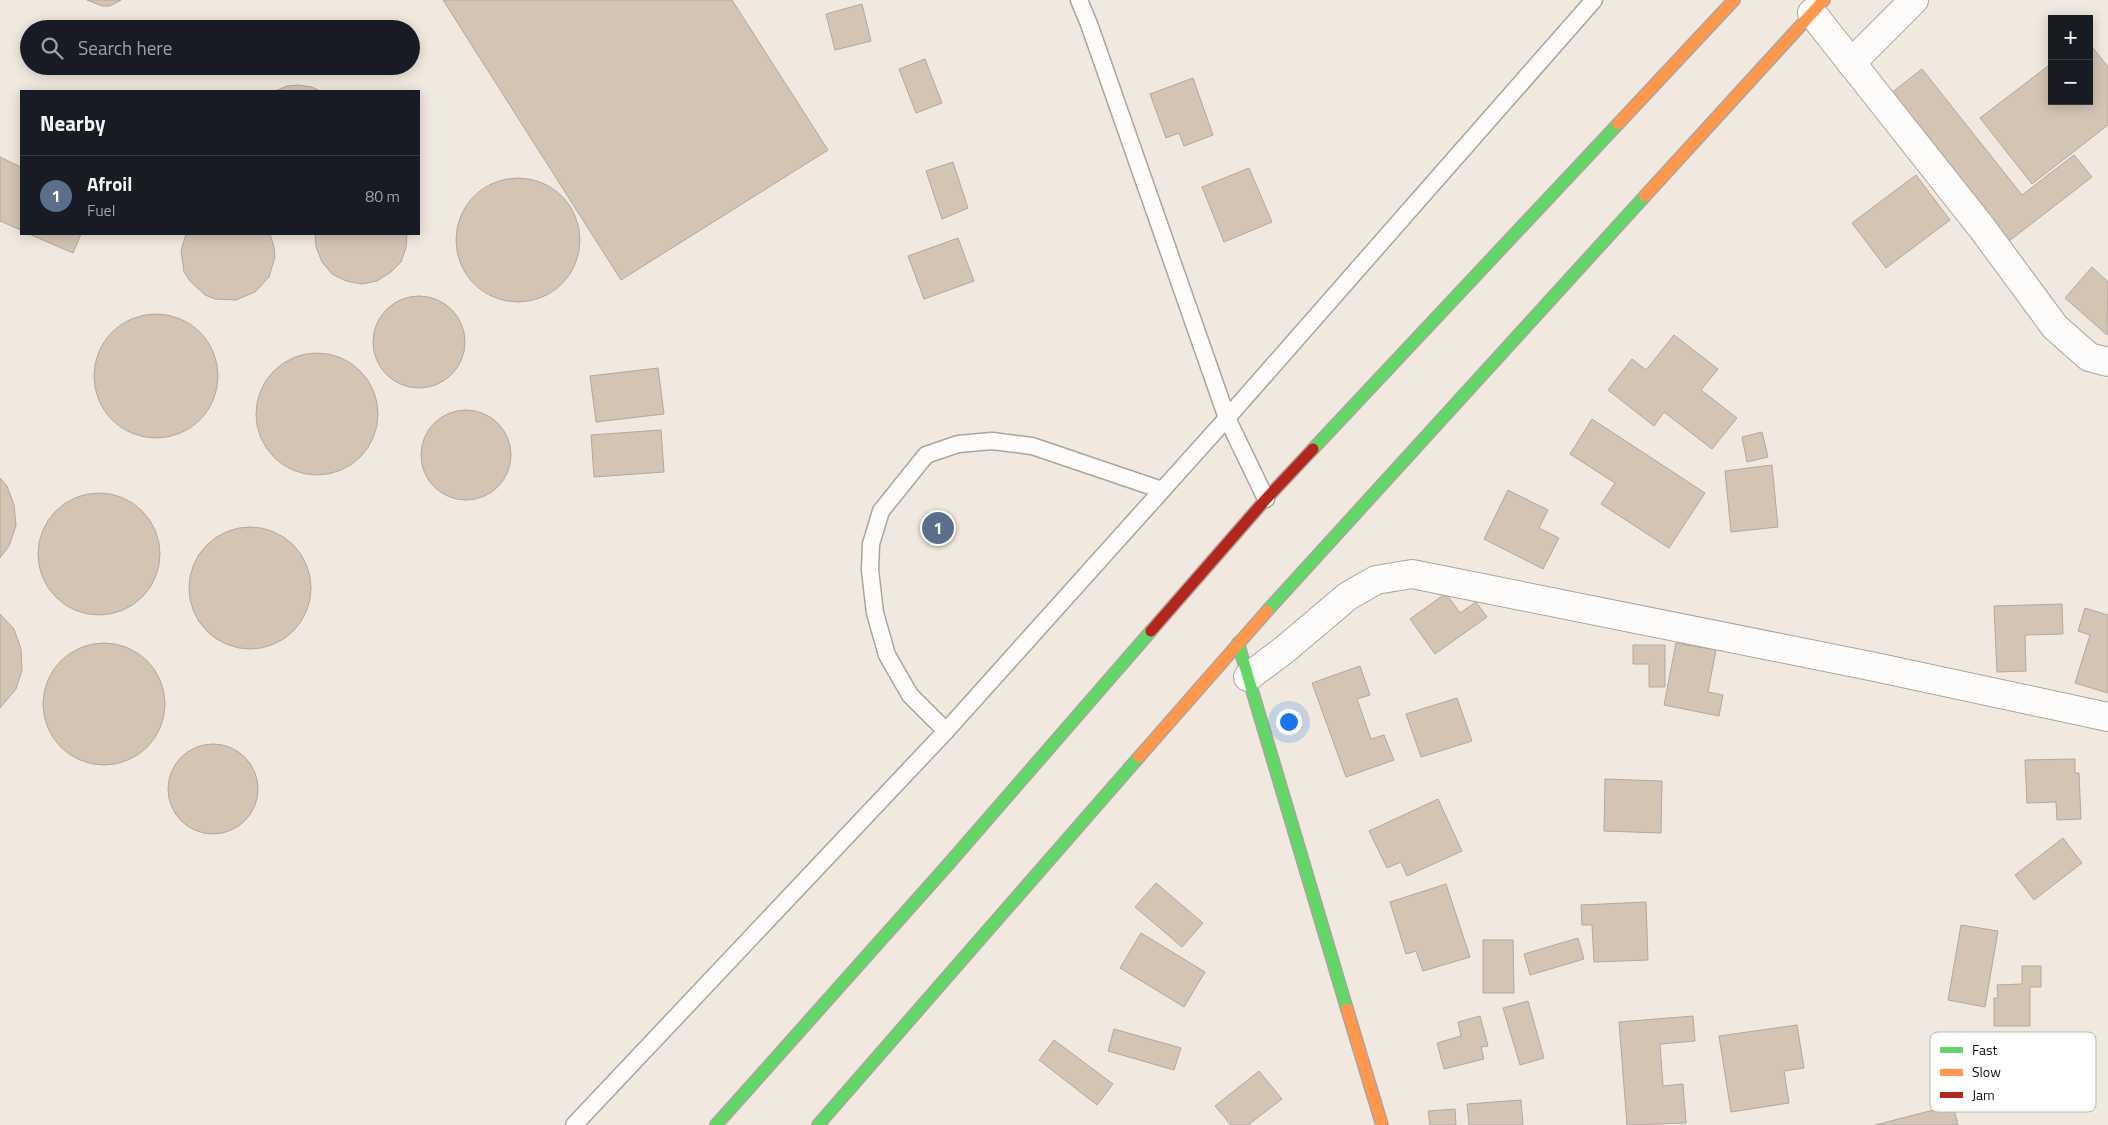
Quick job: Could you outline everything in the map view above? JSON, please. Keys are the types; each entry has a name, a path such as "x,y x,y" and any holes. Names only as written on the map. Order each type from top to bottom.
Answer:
{"main road":[{"path":"716,1125 946,867 1266,499 1734,0"},
{"path":"818,1125 1238,643 1818,6"},
{"path":"1238,643 1382,1125"}],"street":[{"path":"1851,63 1914,0"},
{"path":"1818,6 1851,63 1982,228 2055,327 2089,357 2108,362"},
{"path":"1248,677 1284,650 1348,596 1376,580 1412,574 1874,667 2108,717"}],"lane":[{"path":"1079,0 1227,418 1266,499"},
{"path":"574,1125 946,731 1227,418 1594,0"},
{"path":"946,731 910,695 888,655 875,613 870,570 871,544 880,511 926,456 958,444 992,442 1032,446 1162,490"}],"building":[{"path":"87,0 121,0 110,6 102,6"},
{"path":"443,0 732,0 828,150 621,280"},
{"path":"862,4 871,41 835,50 826,14"},
{"path":"2093,48 2108,67 2108,125 2032,184 1980,118 2048,66 2048,105 2093,105"},
{"path":"925,59 942,103 916,113 899,69"},
{"path":"1922,69 2022,195 2074,155 2092,177 2004,245 1886,97"},
{"path":"1193,78 1213,135 1184,146 1179,133 1166,138 1150,94"},
{"path":"299,85 318,90 277,90 287,86"},
{"path":"0,157 20,167 20,230 0,221"},
{"path":"953,162 968,208 942,219 926,171"},
{"path":"1249,168 1272,222 1224,242 1202,187"},
{"path":"1916,175 1950,220 1886,268 1852,223"},
{"path":"518,178 542,183 562,196 575,216 580,240 575,264 562,284 542,297 518,302 494,297 474,284 461,264 456,240 461,216 474,196 494,183"},
{"path":"31,235 81,235 73,253"},
{"path":"186,235 270,235 275,257 269,277 255,292 236,300 215,299 205,295 190,281 184,272 181,251"},
{"path":"315,235 407,235 406,248 401,262 391,272 377,281 362,284 346,281 332,274 322,262 316,247"},
{"path":"958,238 974,281 924,299 908,256"},
{"path":"2092,267 2108,282 2107,335 2065,298"},
{"path":"419,296 437,299 452,309 462,324 465,342 462,360 452,375 437,385 419,388 401,385 386,375 376,360 373,342 376,324 386,309 401,299"},
{"path":"156,314 180,319 200,332 213,352 218,376 213,400 200,420 180,433 156,438 132,433 112,420 99,400 94,376 99,352 112,332 132,319"},
{"path":"1674,335 1718,369 1701,390 1737,418 1712,449 1664,412 1654,426 1608,390 1632,359 1646,370"},
{"path":"317,353 329,354 340,358 351,363 360,371 368,380 373,391 377,402 377,426 373,437 368,448 360,457 351,465 340,470 329,474 317,475 305,474 294,470 283,465 274,457 266,448 261,437 257,426 256,414 257,402 261,391 266,380 274,371 283,363 294,358 305,354"},
{"path":"658,368 664,414 596,422 590,376"},
{"path":"466,410 483,413 498,423 508,438 511,455 508,472 498,487 483,497 466,500 449,497 434,487 424,472 421,455 424,438 434,423 449,413"},
{"path":"1592,419 1705,493 1669,548 1601,504 1615,483 1570,454"},
{"path":"661,430 664,472 594,477 591,435"},
{"path":"1762,432 1768,457 1747,462 1742,437"},
{"path":"1772,465 1778,527 1731,532 1725,471"},
{"path":"0,478 7,486 14,505 16,526 9,546 0,558"},
{"path":"1508,490 1548,510 1539,528 1559,538 1543,569 1484,539"},
{"path":"99,493 111,494 122,498 133,503 142,511 150,520 155,531 159,542 159,566 155,577 150,588 142,597 133,605 122,610 111,614 99,615 87,614 76,610 65,605 56,597 48,588 43,577 39,566 38,554 39,542 43,531 48,520 56,511 65,503 76,498 87,494"},
{"path":"250,527 262,528 273,532 284,537 293,545 301,554 306,565 310,576 310,600 306,611 301,622 293,631 284,639 273,644 262,648 250,649 238,648 227,644 216,639 207,631 199,622 194,611 190,600 189,588 190,576 194,565 199,554 207,545 216,537 227,532 238,528"},
{"path":"1446,593 1460,613 1476,602 1487,617 1435,654 1410,619"},
{"path":"2062,604 2063,634 2025,635 2026,671 1997,672 1994,606"},
{"path":"2085,608 2108,615 2108,693 2075,683 2090,635 2078,631"},
{"path":"0,614 14,629 21,649 22,670 16,689 0,708"},
{"path":"104,643 116,644 127,648 138,653 147,661 155,670 160,681 164,692 164,716 160,727 155,738 147,747 138,755 127,760 116,764 104,765 92,764 81,760 70,755 61,747 53,738 48,727 44,716 43,704 44,692 48,681 53,670 61,661 70,653 81,648 92,644"},
{"path":"1676,643 1716,650 1708,692 1723,695 1719,716 1664,705"},
{"path":"1633,645 1665,645 1665,687 1649,687 1649,664 1633,664"},
{"path":"1360,666 1370,695 1357,699 1371,739 1384,735 1394,760 1346,777 1312,683"},
{"path":"1457,698 1472,741 1421,757 1406,714"},
{"path":"213,744 230,747 245,757 255,772 258,789 255,806 245,821 230,831 213,834 196,831 181,821 171,806 168,789 171,772 181,757 196,747"},
{"path":"2075,759 2075,773 2079,773 2081,819 2057,820 2056,802 2027,803 2025,760"},
{"path":"1605,779 1662,781 1661,833 1604,831"},
{"path":"1438,799 1462,851 1407,876 1401,862 1387,868 1369,831"},
{"path":"2063,838 2082,863 2034,900 2015,875"},
{"path":"1156,883 1203,923 1182,947 1135,907"},
{"path":"1446,884 1470,957 1423,971 1416,951 1406,954 1390,902"},
{"path":"1646,902 1648,960 1594,962 1592,925 1582,925 1581,905"},
{"path":"1961,925 1998,931 1985,1007 1948,1000"},
{"path":"1141,933 1205,972 1184,1007 1120,968"},
{"path":"1578,938 1584,959 1530,975 1524,954"},
{"path":"1483,940 1513,940 1514,993 1483,993"},
{"path":"2022,966 2041,966 2041,987 2030,987 2030,1026 1994,1026 1994,998 1998,998 1997,985 2022,984"},
{"path":"1528,1001 1544,1058 1520,1065 1503,1008"},
{"path":"1480,1016 1488,1046 1481,1047 1484,1059 1444,1069 1437,1043 1461,1036 1458,1022"},
{"path":"1693,1016 1695,1041 1660,1044 1663,1086 1683,1084 1686,1123 1627,1125 1619,1022"},
{"path":"1797,1025 1804,1068 1784,1071 1789,1103 1731,1112 1719,1036"},
{"path":"1114,1029 1181,1048 1174,1070 1108,1051"},
{"path":"1054,1040 1113,1084 1097,1105 1039,1060"},
{"path":"1259,1071 1282,1099 1248,1125 1231,1125 1215,1106"},
{"path":"1521,1100 1523,1125 1469,1125 1467,1104"},
{"path":"1455,1109 1456,1125 1430,1125 1428,1111"},
{"path":"1930,1111 1955,1112 1958,1125 1875,1125"}],"traffic: fast":[{"path":"1313,449 1618,124"},
{"path":"1267,611 1645,196"},
{"path":"716,1125 946,867 1151,631"},
{"path":"1238,643 1347,1009"},
{"path":"818,1125 1139,757"}],"traffic: slow":[{"path":"1618,124 1734,0"},
{"path":"1645,196 1824,0"},
{"path":"1139,757 1267,611"},
{"path":"1347,1009 1382,1125"}],"traffic: jam":[{"path":"1151,631 1266,499 1313,449"}],"place":[{"name":"Afroil","path":"938,528"}]}
